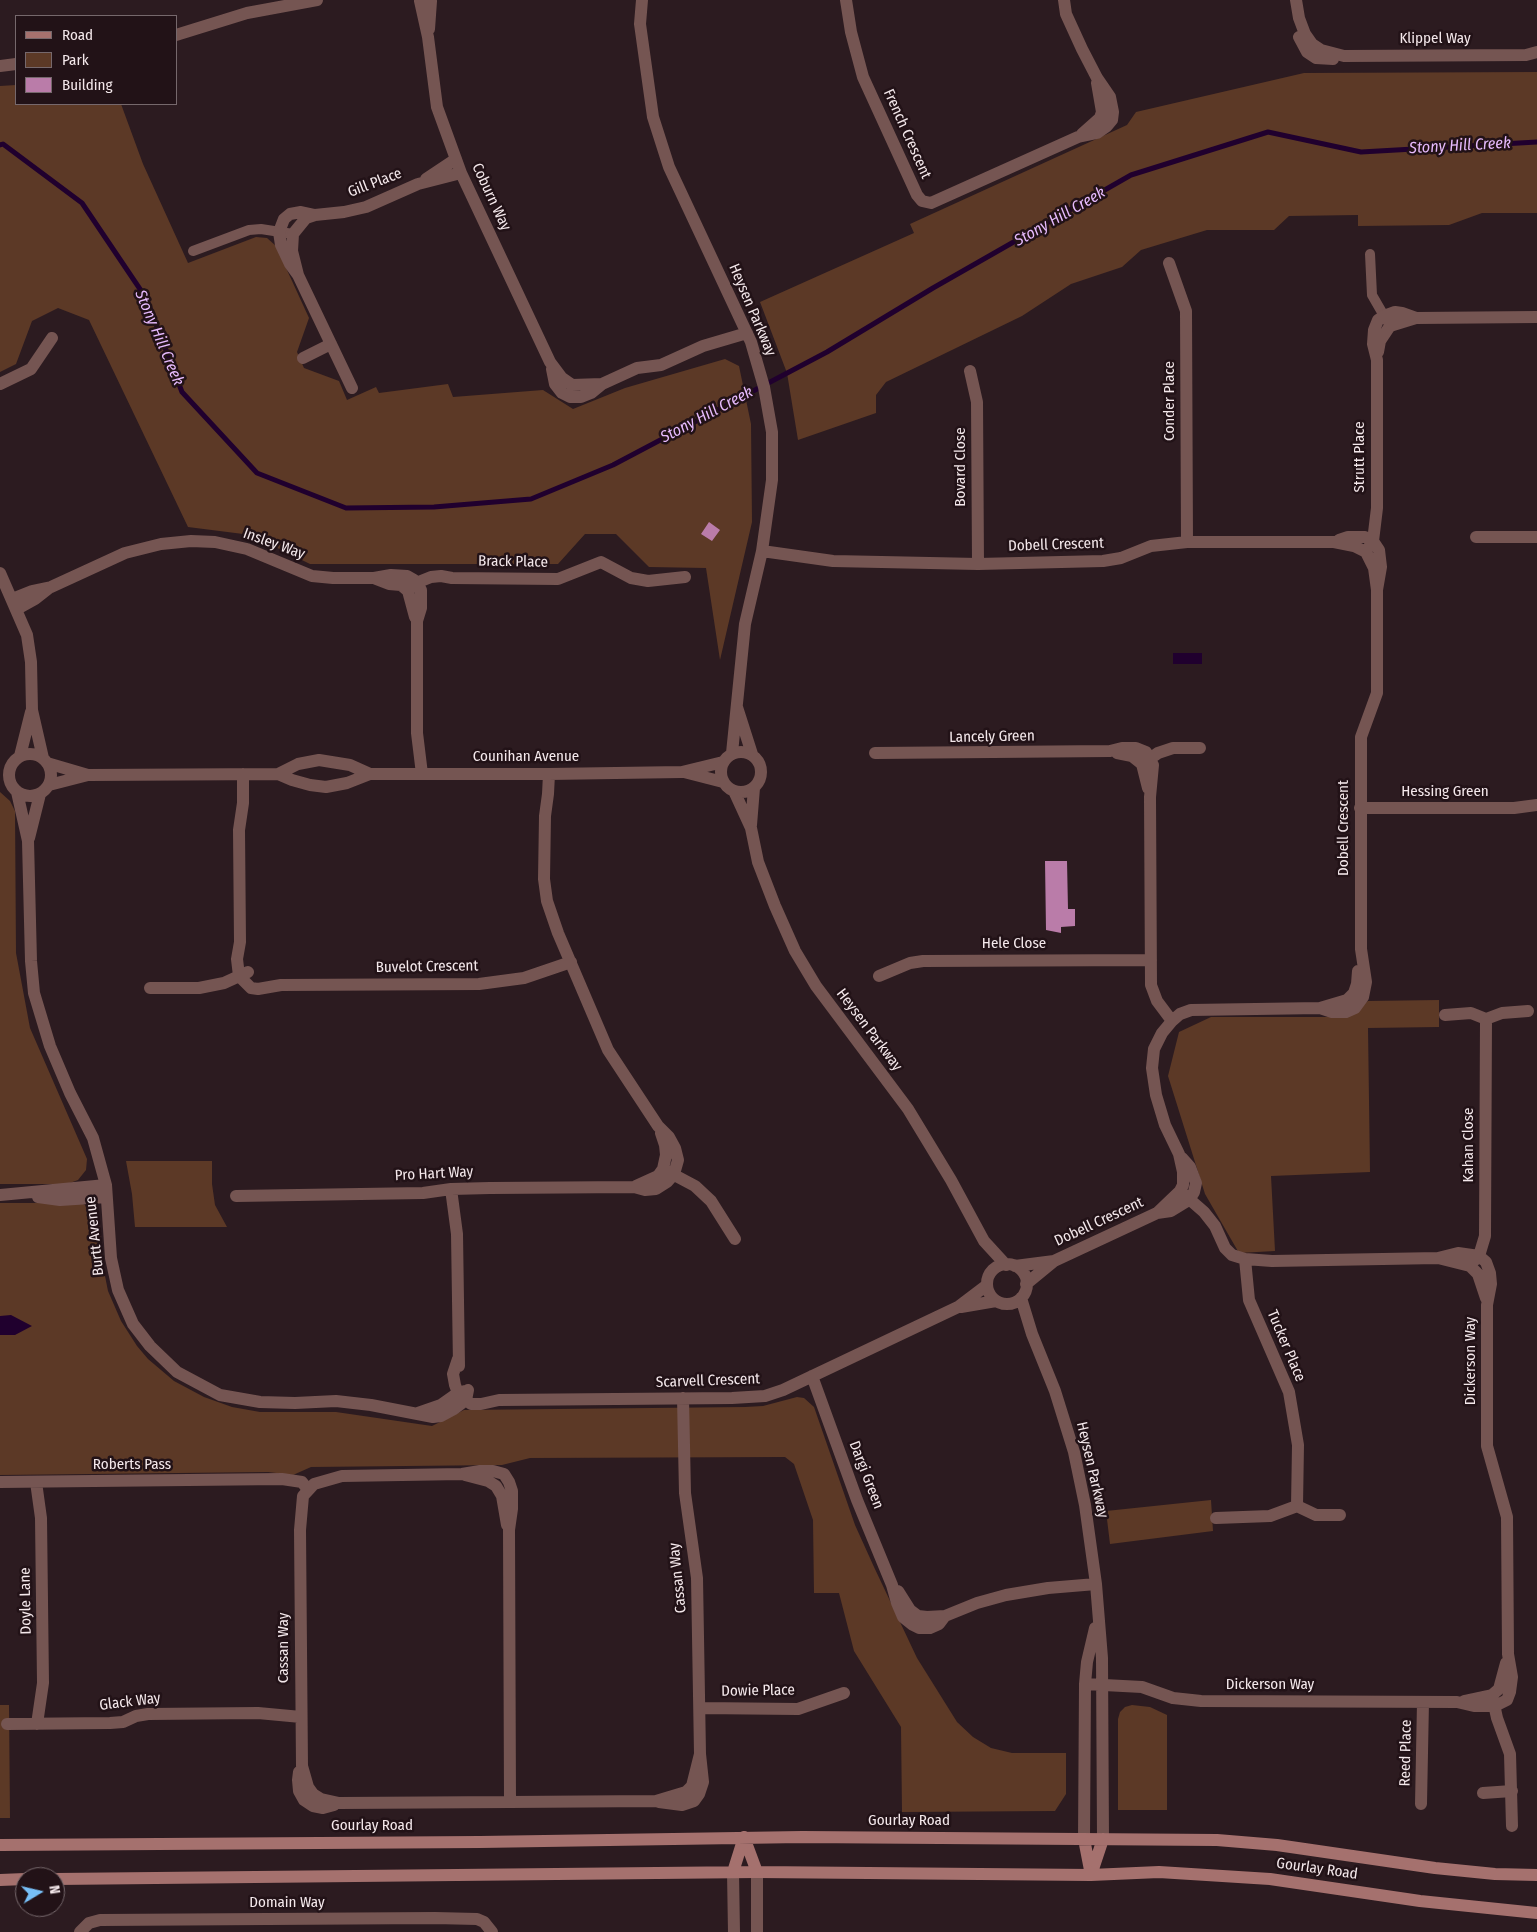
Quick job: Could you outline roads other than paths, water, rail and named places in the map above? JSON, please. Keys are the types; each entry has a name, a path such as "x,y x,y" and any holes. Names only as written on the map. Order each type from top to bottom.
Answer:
{"main road":[{"name":"Gourlay Road","path":"0,1845 480,1842 744,1837 1217,1840 1277,1845 1435,1868 1495,1874 1537,1875"},
{"path":"744,1837 757,1872"},
{"path":"733,1872 744,1837"},
{"name":"Heysen Parkway","path":"1084,1839 1092,1875"},
{"path":"1092,1875 1103,1839"},
{"name":"Gourlay Road","path":"65,1879 733,1872 1092,1875 1159,1872 1270,1879 1420,1901 1537,1913"},
{"path":"0,1880 15,1879"}],"street":[{"path":"178,34 247,13 317,0"},
{"name":"Coburn Way","path":"425,0 437,107 461,173 550,362 562,378 572,385 602,384 637,368 661,365 745,327"},
{"name":"Heysen Parkway","path":"632,0 640,24 653,118 669,167 745,327 757,361 772,432 772,480 763,547 745,624 738,707 728,757"},
{"name":"Heysen Parkway","path":"640,24 642,0"},
{"name":"French Crescent","path":"846,0 851,32 863,77 917,195 922,201 931,203 1078,137 1100,118 1102,112 1097,78 1066,14 1064,0"},
{"name":"Klippel Way","path":"1296,0 1299,18 1305,34 1312,44 1321,50 1344,56 1533,55"},
{"path":"0,66 15,64"},
{"name":"Gill Place","path":"418,184 456,159"},
{"name":"Gill Place","path":"279,232 284,219 290,214 301,212 314,215 344,212 366,206 418,184 461,173"},
{"path":"298,276 292,251 293,234 306,218 314,215"},
{"path":"279,232 281,245 352,388"},
{"name":"Conder Place","path":"1169,264 1186,311 1187,542"},
{"path":"1387,321 1416,318 1537,317"},
{"name":"Strutt Place","path":"1370,547 1377,508 1376,360 1387,321"},
{"path":"0,384 31,369 52,338"},
{"path":"303,358 331,344"},
{"name":"Bovard Close","path":"970,371 977,402 978,564"},
{"path":"1476,537 1537,537"},
{"name":"Insley Way","path":"14,604 32,591 51,587 125,553 162,544 191,541 215,542 247,549 312,576 374,578 389,584 415,588"},
{"name":"Dobell Crescent","path":"763,547 833,561 978,564 1103,561 1121,558 1151,546 1187,542 1334,542 1370,547 1377,590 1377,693 1360,737 1362,949 1354,993 1347,1000 1320,1008 1192,1010 1180,1014 1172,1021 1162,1033 1154,1049 1152,1068 1156,1095 1166,1125 1179,1154 1185,1196 1157,1213 1054,1261 1026,1284"},
{"name":"Brack Place","path":"415,588 452,578 558,579 601,562 630,578 648,581 685,577"},
{"path":"0,573 27,635 31,662 32,710 45,760 51,774 44,790 28,796 9,786 9,777 11,763 32,710"},
{"path":"415,588 418,774"},
{"name":"Heysen Parkway","path":"738,707 752,754"},
{"path":"1172,1021 1157,1001 1151,985 1150,797 1146,761 1158,753 1173,748 1200,748"},
{"path":"739,751 752,754 756,758 761,770 761,777 754,788 748,791 734,791 723,782 720,772 728,757 739,751"},
{"name":"Lancely Green","path":"875,753 1110,751 1146,761"},
{"path":"11,763 32,754 45,760"},
{"name":"Counihan Avenue","path":"682,772 728,757"},
{"name":"Counihan Avenue","path":"45,760 88,775"},
{"name":"Counihan Avenue","path":"278,774 298,764 319,760 350,765 370,774"},
{"name":"Counihan Avenue","path":"44,790 88,775 278,774 310,785 326,787 347,783 370,774 682,772 723,782"},
{"path":"150,988 200,988 224,983 243,974 240,942 239,830 235,803 238,774"},
{"path":"544,774 540,794 545,816 544,880 547,901 570,962 608,1050 658,1126 669,1137 675,1148 678,1160 669,1172 694,1186 711,1201 735,1239"},
{"name":"Burtt Avenue","path":"9,786 28,841 30,961 34,993 50,1046 70,1093 93,1138 106,1191 110,1258 118,1290 133,1324 150,1346 177,1372 220,1395 260,1402 336,1401 418,1413 464,1394"},
{"name":"Heysen Parkway","path":"751,828 754,788"},
{"name":"Burtt Avenue","path":"28,841 44,790"},
{"name":"Heysen Parkway","path":"734,791 751,828 758,862 795,951 816,986 908,1109 951,1180 984,1241 991,1272"},
{"name":"Hessing Green","path":"1360,808 1534,807"},
{"name":"Hele Close","path":"880,976 910,963 923,961 1151,960"},
{"name":"Buvelot Crescent","path":"243,974 258,981 281,985 479,984 524,978 570,962"},
{"path":"1445,1015 1471,1012 1486,1019 1502,1013 1528,1010"},
{"name":"Kahan Close","path":"1470,1266 1479,1256 1485,1236 1486,1019"},
{"name":"Pro Hart Way","path":"236,1196 423,1193 456,1189 634,1187 669,1172"},
{"path":"456,1189 458,1359 464,1394"},
{"path":"0,1195 106,1191"},
{"path":"1185,1196 1204,1212 1215,1226 1225,1248 1232,1255 1245,1259 1272,1261 1438,1258 1470,1266"},
{"name":"Heysen Parkway","path":"984,1241 1011,1266"},
{"path":"1438,1258 1458,1252 1479,1256"},
{"name":"Dickerson Way","path":"1085,1684 1142,1687 1173,1698 1201,1702 1494,1701 1502,1681 1508,1654 1507,1517 1487,1446 1487,1305 1490,1273 1486,1262 1479,1256"},
{"name":"Tucker Place","path":"1245,1259 1249,1300 1289,1392 1298,1445 1297,1506"},
{"name":"Dobell Crescent","path":"1011,1266 1054,1261"},
{"path":"1001,1266 1011,1266 1023,1274 1026,1284 1021,1298 1015,1302 1002,1303 988,1292 987,1285 991,1272 1001,1266"},
{"name":"Dickerson Way","path":"1470,1266 1478,1274 1487,1305"},
{"name":"Scarvell Crescent","path":"464,1394 495,1397 499,1400 766,1396 958,1307 987,1285"},
{"name":"Heysen Parkway","path":"1021,1298 1032,1334 1055,1391 1074,1452 1085,1505 1096,1584 1102,1658 1103,1839"},
{"name":"Heysen Parkway","path":"1002,1303 1032,1334"},
{"name":"Scarvell Crescent","path":"958,1307 1002,1303"},
{"name":"Dargi Green","path":"812,1376 857,1500 892,1584 910,1610 918,1616 945,1616 977,1603 1006,1595 1096,1584"},
{"name":"Cassan Way","path":"303,1487 296,1502 300,1530 302,1766 308,1787 313,1794 321,1799 339,1803 656,1801 686,1792 692,1786 700,1754 698,1578 685,1493 683,1398"},
{"path":"303,1487 342,1476 462,1474 488,1481 496,1486 502,1496 509,1530 510,1802"},
{"name":"Roberts Pass","path":"0,1482 264,1481 303,1487"},
{"name":"Doyle Lane","path":"41,1482 43,1724"},
{"path":"1216,1518 1270,1516 1297,1506 1316,1515 1340,1515"},
{"name":"Heysen Parkway","path":"1084,1839 1085,1684 1087,1662 1098,1619"},
{"name":"Dowie Place","path":"700,1708 798,1709 844,1693"},
{"path":"1494,1701 1501,1731 1510,1754 1512,1826"},
{"name":"Reed Place","path":"1422,1804 1423,1702"},
{"name":"Glack Way","path":"7,1724 110,1723 123,1722 136,1716 148,1714 301,1712"},
{"path":"1483,1793 1512,1791"},
{"path":"733,1872 734,1932"},
{"path":"757,1872 757,1932"},
{"name":"Domain Way","path":"80,1932 88,1923 100,1920 435,1918 477,1919 484,1922 492,1932"}],"lane":[{"path":"194,251 248,230 261,229 293,234"},
{"path":"1370,254 1372,295 1387,321"}],"waterway":[{"name":"Stony Hill Creek","path":"0,145 3,144 82,203 146,298 182,392 257,473 346,508 434,507 531,499 613,465 827,352 933,288 1131,175 1268,132 1361,152 1537,142"}]}
